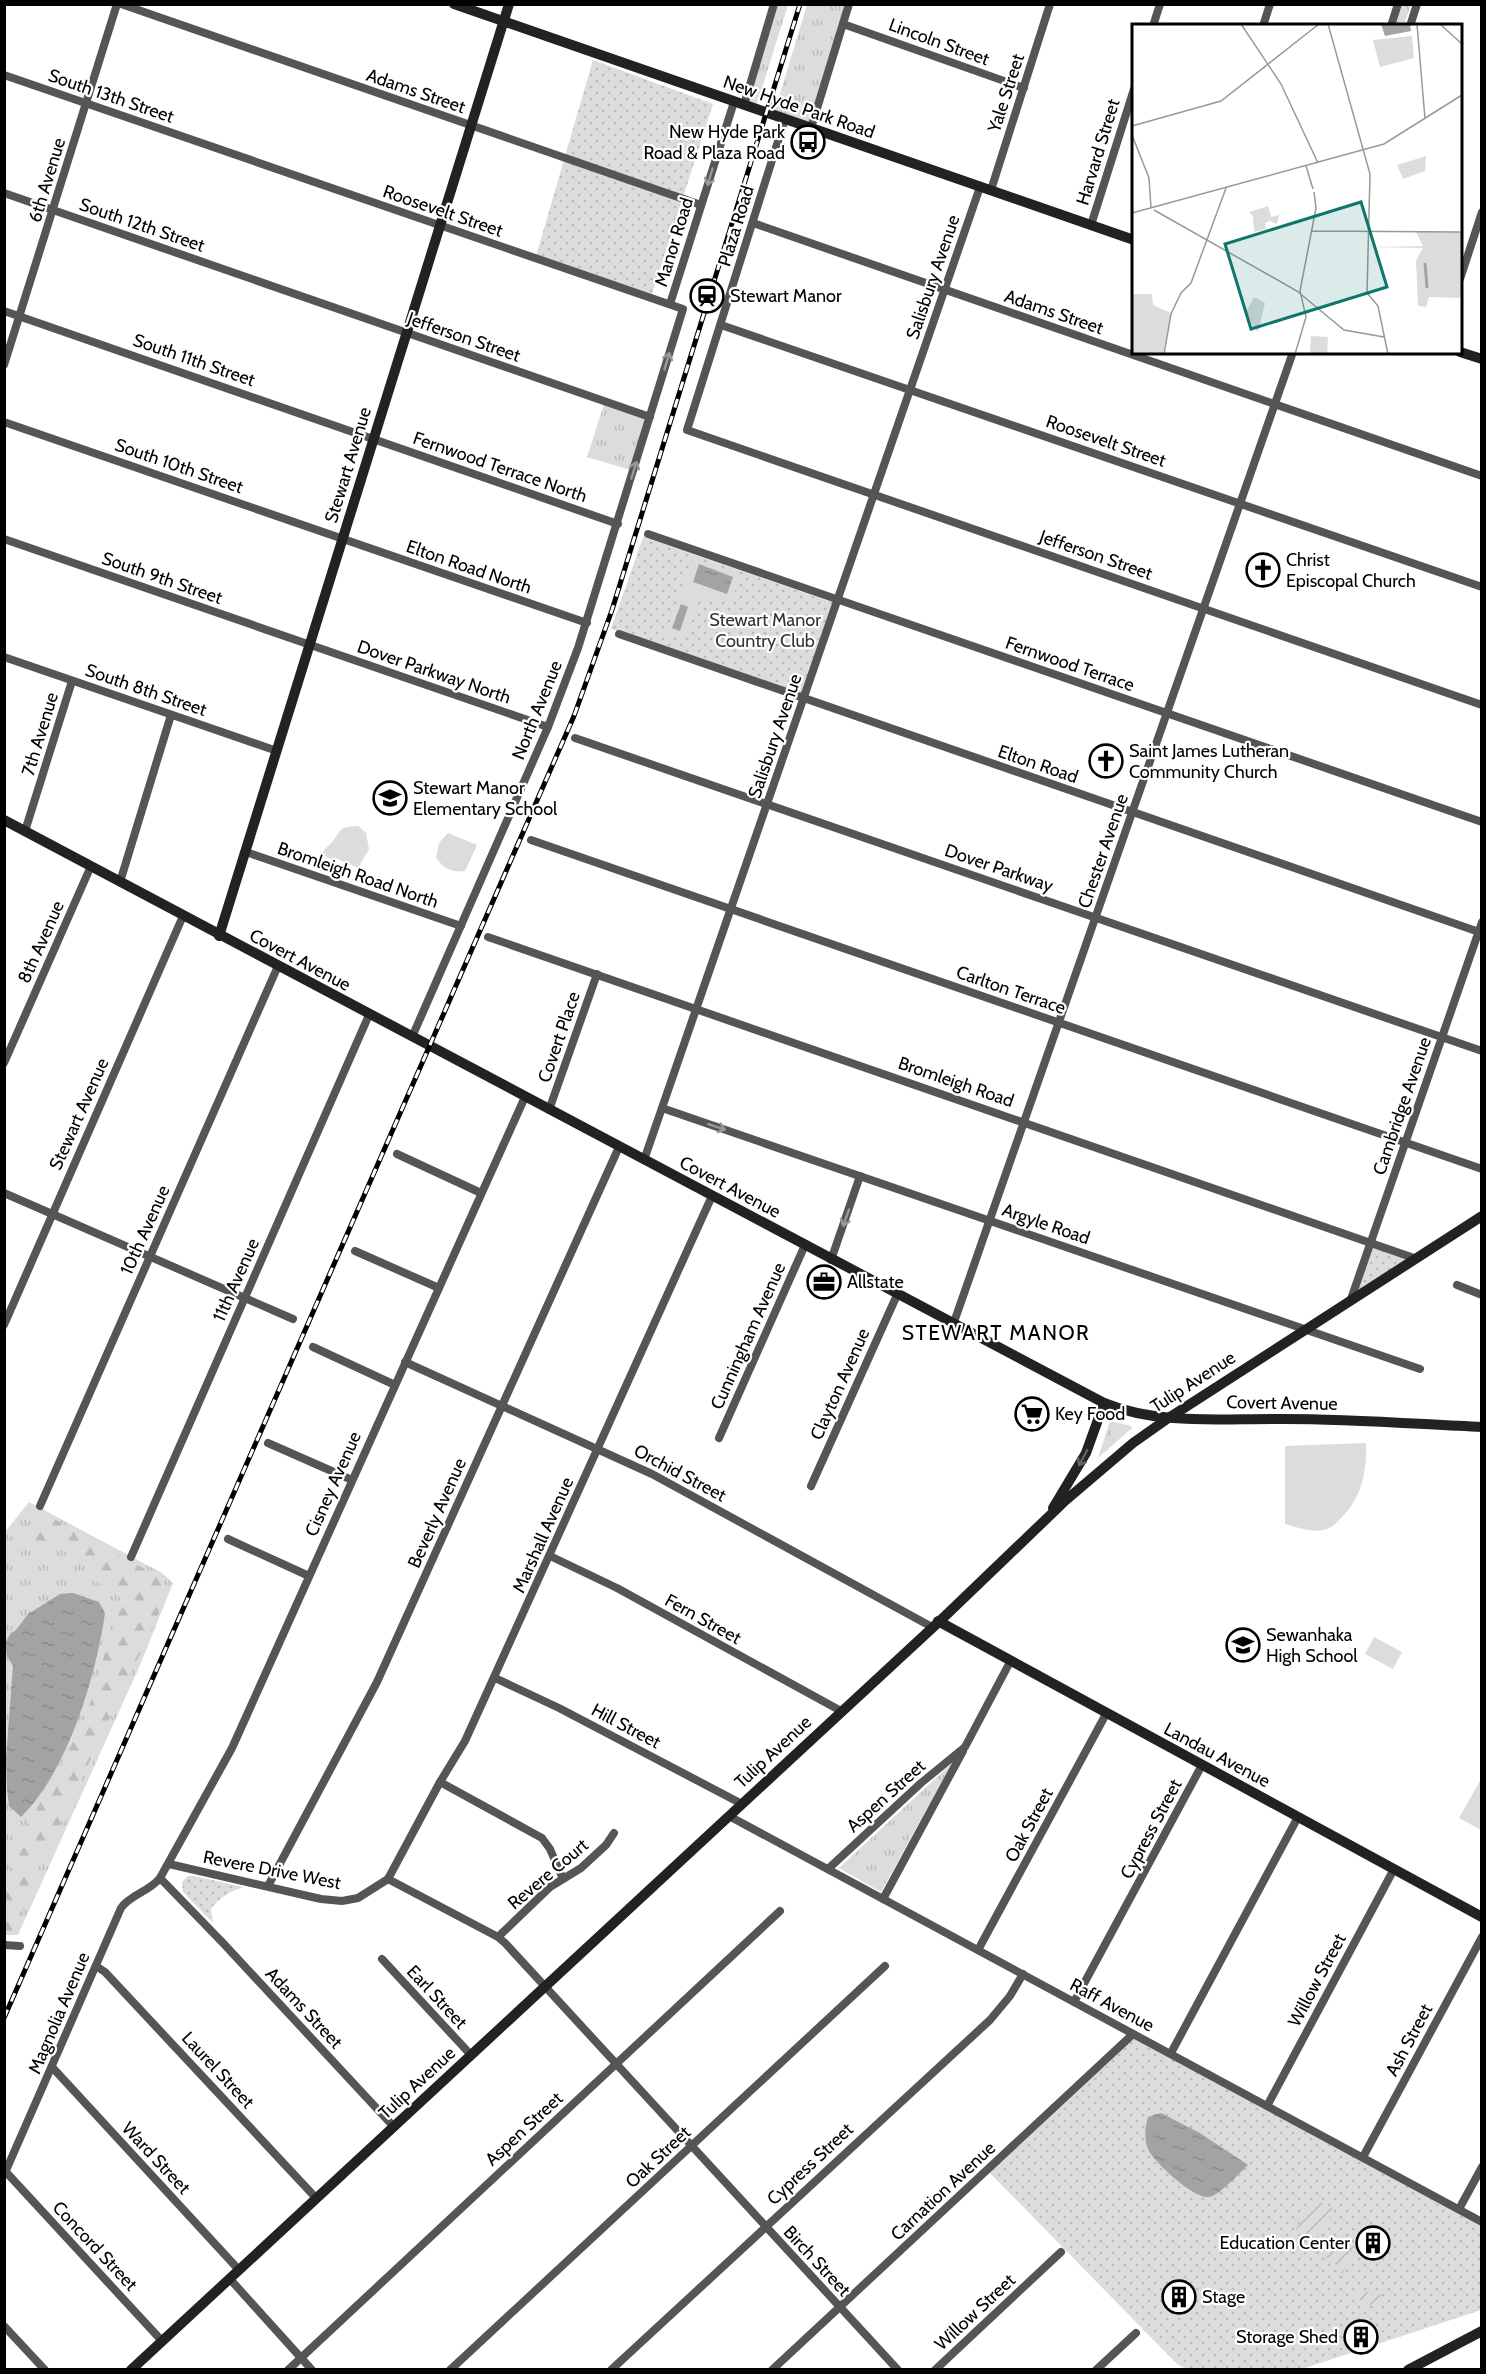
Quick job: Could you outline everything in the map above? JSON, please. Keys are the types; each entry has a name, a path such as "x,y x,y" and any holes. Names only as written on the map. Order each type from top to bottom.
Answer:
{"main road":[{"name":"New Hyde Park Road","path":"454,4 1132,239"},
{"name":"Stewart Avenue","path":"219,936 508,4"},
{"path":"1462,353 1482,359"},
{"name":"Covert Avenue","path":"4,820 219,936 1104,1403 1134,1413 1167,1419 1286,1419 1482,1427"},
{"name":"Tulip Avenue","path":"131,2370 1113,1459 1167,1419 1482,1216"},
{"path":"1044,1522 1086,1453 1104,1403"},
{"name":"Landau Avenue","path":"935,1624 1010,1662 1482,1917"},
{"path":"1408,2370 1482,2331"}],"street":[{"name":"6th Avenue","path":"4,365 119,4"},
{"name":"Adams Street","path":"119,4 701,206"},
{"name":"Manor Road","path":"650,417 683,309 670,304 701,206 774,4"},
{"path":"811,128 849,4"},
{"name":"Yale Street","path":"991,190 1050,4"},
{"path":"1154,24 1160,4"},
{"path":"1264,24 1270,4"},
{"path":"1393,24 1398,4"},
{"path":"1411,24 1417,4"},
{"name":"Lincoln Street","path":"843,24 1024,88"},
{"name":"South 13th Street","path":"4,75 207,146"},
{"name":"Harvard Street","path":"1091,225 1132,94"},
{"name":"Plaza Road","path":"700,435 687,430 785,119"},
{"name":"Roosevelt Street","path":"207,146 670,304"},
{"name":"Salisbury Avenue","path":"644,1160 980,186"},
{"name":"South 12th Street","path":"4,193 269,285"},
{"path":"1462,276 1482,212"},
{"name":"Adams Street","path":"753,223 1482,476"},
{"name":"Jefferson Street","path":"269,285 650,417"},
{"name":"South 11th Street","path":"4,311 374,439"},
{"name":"Roosevelt Street","path":"721,325 1482,588"},
{"name":"Chester Avenue","path":"953,1325 1292,354"},
{"name":"North Avenue","path":"412,1038 548,727 586,623 650,417"},
{"name":"South 10th Street","path":"4,422 343,539"},
{"name":"Jefferson Street","path":"700,435 1482,705"},
{"name":"Fernwood Terrace North","path":"374,439 618,524"},
{"name":"Fernwood Terrace","path":"648,534 1482,822"},
{"name":"South 9th Street","path":"4,539 310,645"},
{"name":"Elton Road North","path":"343,539 586,623"},
{"name":"Elton Road","path":"619,634 1480,933"},
{"name":"Dover Parkway North","path":"310,645 548,727"},
{"name":"South 8th Street","path":"4,657 277,751"},
{"name":"7th Avenue","path":"26,831 72,681"},
{"path":"120,882 171,715"},
{"name":"Dover Parkway","path":"574,738 1482,1051"},
{"name":"Carlton Terrace","path":"531,840 1482,1169"},
{"name":"Bromleigh Road North","path":"246,852 461,926"},
{"name":"8th Avenue","path":"4,1063 91,866"},
{"name":"Stewart Avenue","path":"4,1325 183,916"},
{"name":"Cambridge Avenue","path":"1351,1299 1482,922"},
{"name":"Bromleigh Road","path":"488,937 1414,1258"},
{"name":"10th Avenue","path":"40,1506 278,966"},
{"name":"Covert Place","path":"549,1110 597,974"},
{"name":"11th Avenue","path":"131,1557 369,1015"},
{"name":"Cisney Avenue","path":"160,1878 232,1748 525,1097"},
{"name":"Argyle Road","path":"662,1108 1420,1369"},
{"name":"Beverly Avenue","path":"268,1886 378,1682 619,1147"},
{"path":"397,1154 481,1193"},
{"path":"831,1260 860,1176"},
{"path":"4,1193 293,1320"},
{"name":"Marshall Avenue","path":"388,1879 440,1782 465,1741 495,1678 712,1196"},
{"name":"Cunningham Avenue","path":"718,1438 805,1245"},
{"path":"355,1251 439,1288"},
{"path":"1457,1284 1482,1295"},
{"name":"Clayton Avenue","path":"811,1486 897,1295"},
{"path":"313,1347 395,1385"},
{"name":"Orchid Street","path":"405,1362 662,1479 935,1624"},
{"path":"268,1443 351,1480"},
{"path":"228,1539 309,1576"},
{"name":"Fern Street","path":"549,1556 617,1588 841,1711"},
{"name":"Aspen Street","path":"883,1899 1010,1662"},
{"name":"Hill Street","path":"495,1678 559,1708 742,1804"},
{"name":"Oak Street","path":"978,1950 1106,1714"},
{"name":"Aspen Street","path":"828,1869 921,1783 965,1747"},
{"name":"Cypress Street","path":"1074,2002 1202,1765"},
{"path":"440,1782 542,1838 550,1849 563,1879"},
{"name":"Raff Avenue","path":"729,1816 1482,2222"},
{"path":"1170,2053 1298,1817"},
{"name":"Revere Court","path":"498,1937 550,1887 581,1868 606,1845 614,1833"},
{"name":"Revere Drive West","path":"169,1864 321,1899 342,1901 358,1898 388,1879"},
{"name":"Willow Street","path":"1267,2106 1394,1869"},
{"name":"Adams Street","path":"160,1878 393,2127"},
{"name":"Magnolia Avenue","path":"5,2174 123,1905 151,1888 160,1878"},
{"path":"388,1879 498,1937 544,1987"},
{"name":"Aspen Street","path":"288,2370 780,1911"},
{"name":"Ash Street","path":"1363,2157 1482,1937"},
{"path":"4,1945 20,1946"},
{"name":"Earl Street","path":"382,1959 471,2055"},
{"name":"Laurel Street","path":"96,1966 105,1972 316,2198"},
{"name":"Oak Street","path":"450,2370 885,1966"},
{"name":"Cypress Street","path":"611,2370 990,2020 1010,1996 1023,1974"},
{"name":"Birch Street","path":"544,1987 897,2370"},
{"name":"Carnation Avenue","path":"771,2370 1132,2034"},
{"name":"Ward Street","path":"52,2067 239,2270"},
{"path":"1459,2210 1482,2167"},
{"name":"Concord Street","path":"5,2174 162,2341"},
{"name":"Willow Street","path":"934,2370 1061,2252"},
{"path":"229,2278 312,2370"},
{"path":"4,2326 45,2370"},
{"path":"1095,2370 1136,2333"}],"green space":[{"path":"776,5 788,5 756,107 745,103"},
{"path":"807,5 848,5 812,126 774,113"},
{"path":"1402,5 1411,5 1404,24 1396,24"},
{"path":"593,60 713,104 652,294 536,256"},
{"path":"604,404 653,420 637,472 587,457"},
{"name":"Stewart Manor Country Club","path":"643,537 834,603 801,695 611,629"},
{"path":"693,559 740,576 731,603 707,594 704,602 699,600 685,640 666,634"},
{"path":"358,826 366,833 369,849 358,868 338,859 334,861 322,854 341,830"},
{"path":"448,833 477,845 465,871 448,869 436,858 439,843"},
{"path":"1371,1243 1413,1258 1352,1297"},
{"path":"1110,1421 1132,1428 1098,1458"},
{"path":"1366,1443 1364,1473 1359,1492 1349,1509 1337,1522 1331,1527 1320,1530 1308,1530 1285,1524 1285,1446"},
{"path":"29,1502 162,1573 173,1583 141,1663 18,1935 5,1935 5,1532"},
{"path":"52,1518 158,1576 162,1581 163,1604 53,1840 44,1857 34,1859 31,1874 36,1879 13,1933 5,1934 5,1897 11,1874 10,1858 17,1838 33,1816 86,1717 123,1600 112,1590 96,1581 88,1568 60,1548 10,1536 16,1528"},
{"path":"1374,1637 1402,1652 1393,1669 1365,1654"},
{"path":"952,1763 881,1892 839,1868"},
{"path":"1481,1779 1481,1830 1459,1818"},
{"path":"188,1876 243,1887 225,1895 214,1905 211,1909 213,1923 183,1892 182,1882"},
{"path":"1133,2034 1481,2225 1481,2310 1302,2369 1186,2369 1177,2364 987,2170"},
{"path":"1315,2198 1334,2210 1315,2241 1296,2229"},
{"path":"1333,2236 1357,2248 1342,2274 1333,2261 1316,2252 1314,2248 1318,2241"},
{"path":"1362,2289 1372,2295 1382,2295 1381,2305 1369,2305 1354,2294"}],"water":[{"path":"699,564 733,577 727,594 693,582"},
{"path":"681,604 688,607 680,631 672,628"},
{"path":"73,1593 99,1602 105,1613 95,1665 66,1749 38,1798 21,1817 9,1806 7,1789 6,1758 13,1666 7,1656 5,1643 28,1614 60,1594"},
{"path":"1161,2113 1200,2133 1248,2165 1213,2196 1202,2196 1194,2192 1166,2170 1148,2149 1145,2133 1148,2117"}],"railway":[{"path":"4,2018 574,716 612,610 800,4"}],"place":[{"name":"New Hyde Park Road & Plaza Road","path":"808,142"},
{"name":"Stewart Manor","path":"707,296"},
{"name":"Christ Episcopal Church","path":"1263,570"},
{"name":"Saint James Lutheran Community Church","path":"1106,761"},
{"name":"Stewart Manor Elementary School","path":"390,798"},
{"name":"Allstate","path":"824,1282"},
{"name":"Key Food","path":"1032,1414"},
{"name":"Sewanhaka High School","path":"1243,1645"},
{"name":"Education Center","path":"1373,2243"},
{"name":"Stage","path":"1179,2297"},
{"name":"Storage Shed","path":"1361,2337"}],"district":[{"name":"STEWART MANOR","path":"996,1332"}]}
